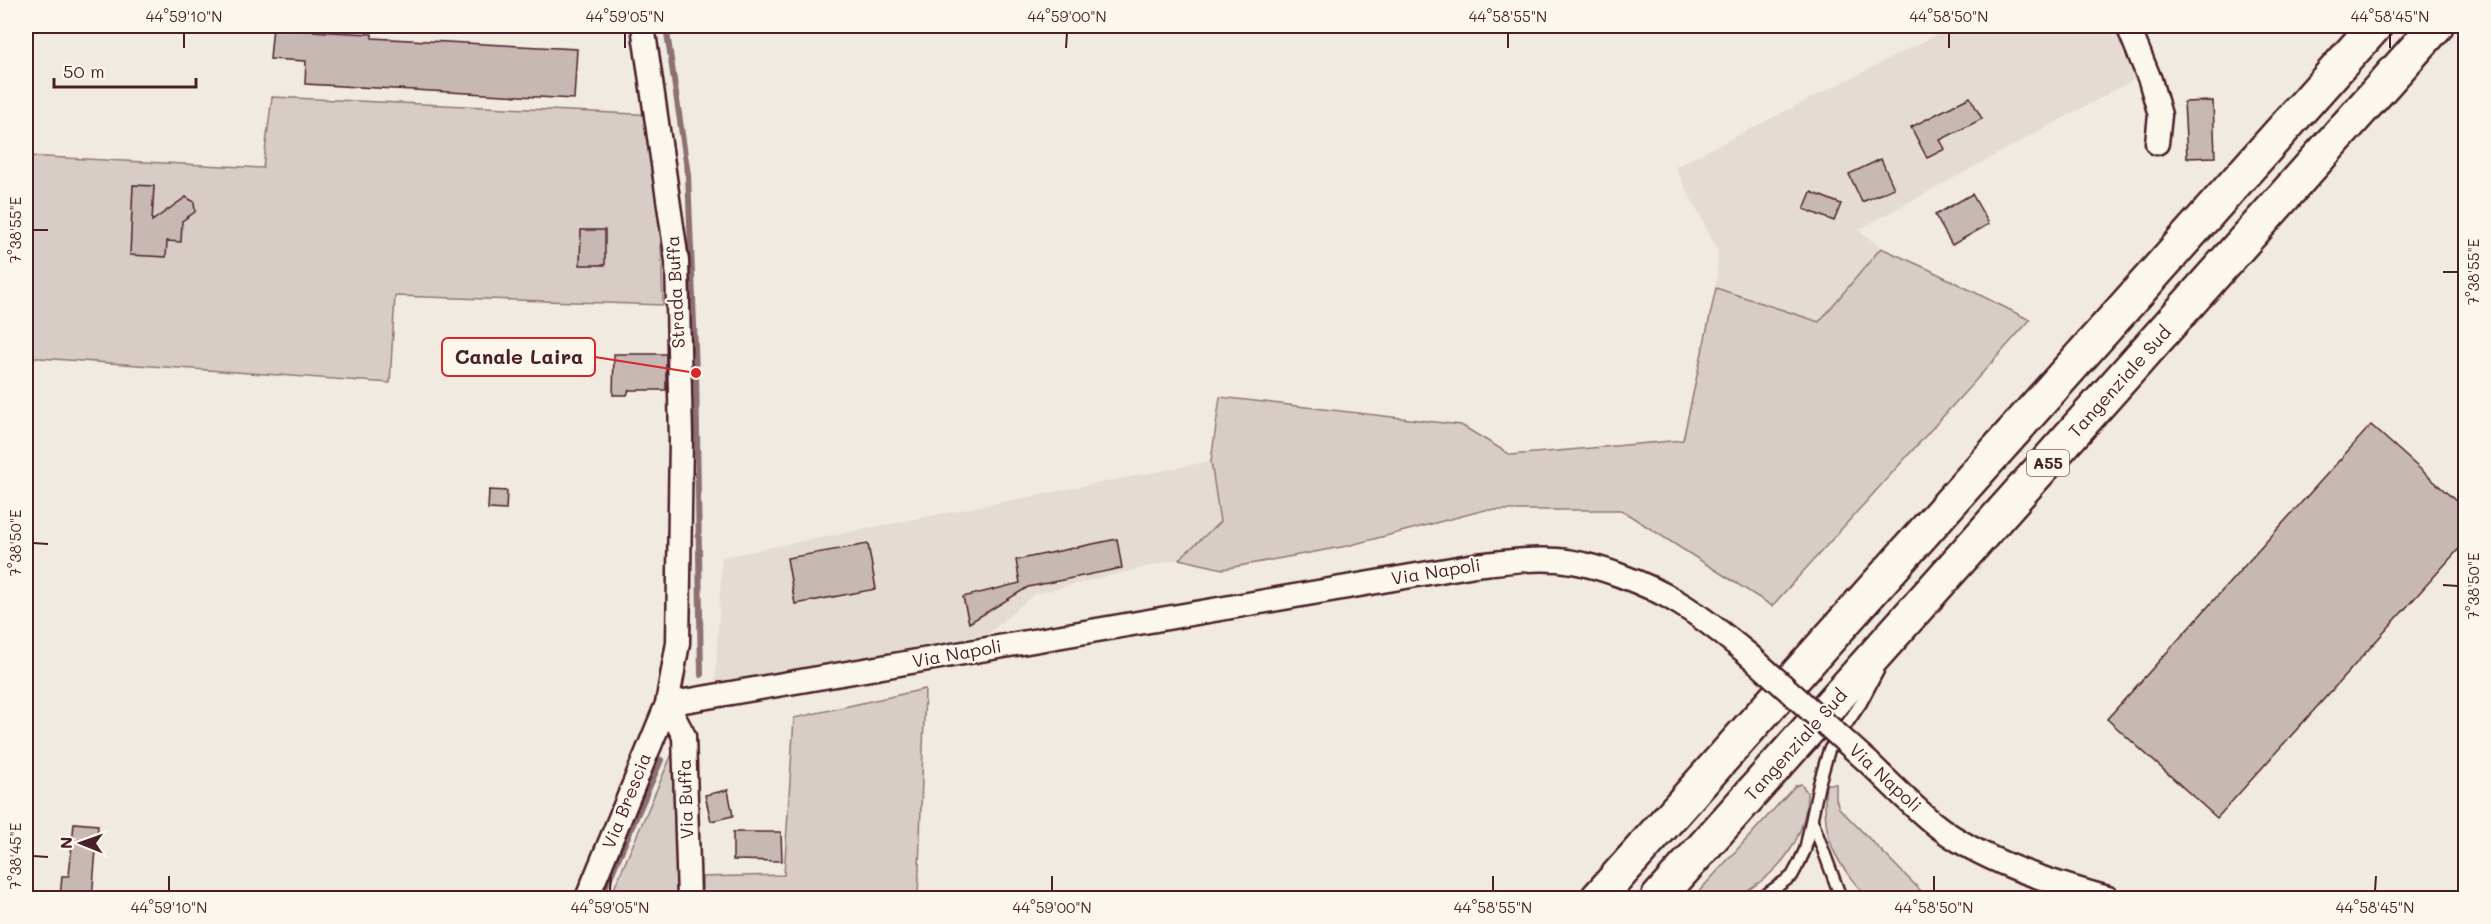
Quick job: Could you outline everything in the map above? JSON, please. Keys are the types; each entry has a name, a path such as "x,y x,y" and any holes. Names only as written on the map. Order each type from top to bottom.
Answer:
{"highway":[{"name":"A55","path":"1598,898 2375,26"},
{"name":"Tangenziale Sud","path":"1658,898 2436,26"}],"street":[{"name":"Strada Buffa","path":"642,26 677,261 681,438 678,643 667,704"},
{"path":"2128,26 2150,80 2160,115 2157,143"},
{"name":"Via Napoli","path":"667,704 1452,569 1517,560 1559,560 1596,568 1678,602 1749,655 1933,823 1986,855 2052,883 2108,898"},
{"name":"Via Brescia","path":"587,898 667,704"},
{"name":"Via Buffa","path":"667,704 684,736 689,898"}],"lane":[{"path":"1761,898 1792,876 1805,850 1829,750 1861,703 1902,626"},
{"path":"1812,818 1841,898"}],"shaded area":[{"path":"1944,26 2118,26 2139,77 1858,230 1881,248 1819,322 1716,288 1718,251 1675,167 1946,30"},
{"path":"272,97 657,115 663,305 395,296 390,383 26,357 26,156 263,168"},
{"path":"1881,248 2030,320 1772,606 1621,510 1485,510 1347,546 1223,569 1179,559 1220,522 1211,461 1220,397 1461,425 1511,455 1683,440 1716,288 1819,322"},
{"path":"1211,461 1220,522 1179,559 1034,594 988,634 715,685 722,557"},
{"path":"925,689 918,898 702,898 702,877 784,875 794,718"},
{"path":"675,747 680,898 610,898"},
{"path":"1801,784 1807,792 1803,821 1792,848 1774,870 1737,897 1720,900 1693,898 1795,786"},
{"path":"1826,784 1836,784 1836,799 1839,808 1928,898 1868,898 1846,872 1832,847 1826,819"}],"building":[{"path":"273,26 290,26 290,30 372,34 372,38 577,49 574,99 305,84 306,61 270,59"},
{"path":"1970,97 1982,119 1940,140 1945,149 1927,158 1911,127"},
{"path":"2213,101 2215,157 2187,158 2184,102"},
{"path":"1881,159 1894,188 1862,202 1849,174"},
{"path":"133,185 154,186 152,221 186,197 194,202 195,212 182,221 181,242 167,241 166,257 130,255"},
{"path":"1811,192 1841,204 1834,221 1804,209"},
{"path":"1972,194 1989,224 1952,245 1935,215"},
{"path":"581,230 605,230 605,265 580,265"},
{"path":"614,354 666,354 666,390 629,390 627,395 613,395"},
{"path":"2371,425 2466,510 2466,541 2217,818 2107,719"},
{"path":"489,490 507,491 506,510 488,509"},
{"path":"1117,539 1122,568 1028,587 969,623 963,597 1020,583 1016,560"},
{"path":"868,544 876,589 795,604 787,558"},
{"path":"728,790 733,816 711,821 705,795"},
{"path":"74,823 98,825 92,898 60,898 62,876 69,876"},
{"path":"733,832 781,832 782,861 733,860"}],"waterway":[{"path":"666,26 688,175 696,373 701,675"},
{"path":"601,898 661,760"}],"place":[{"name":"Canale Laira","path":"696,373"}]}
